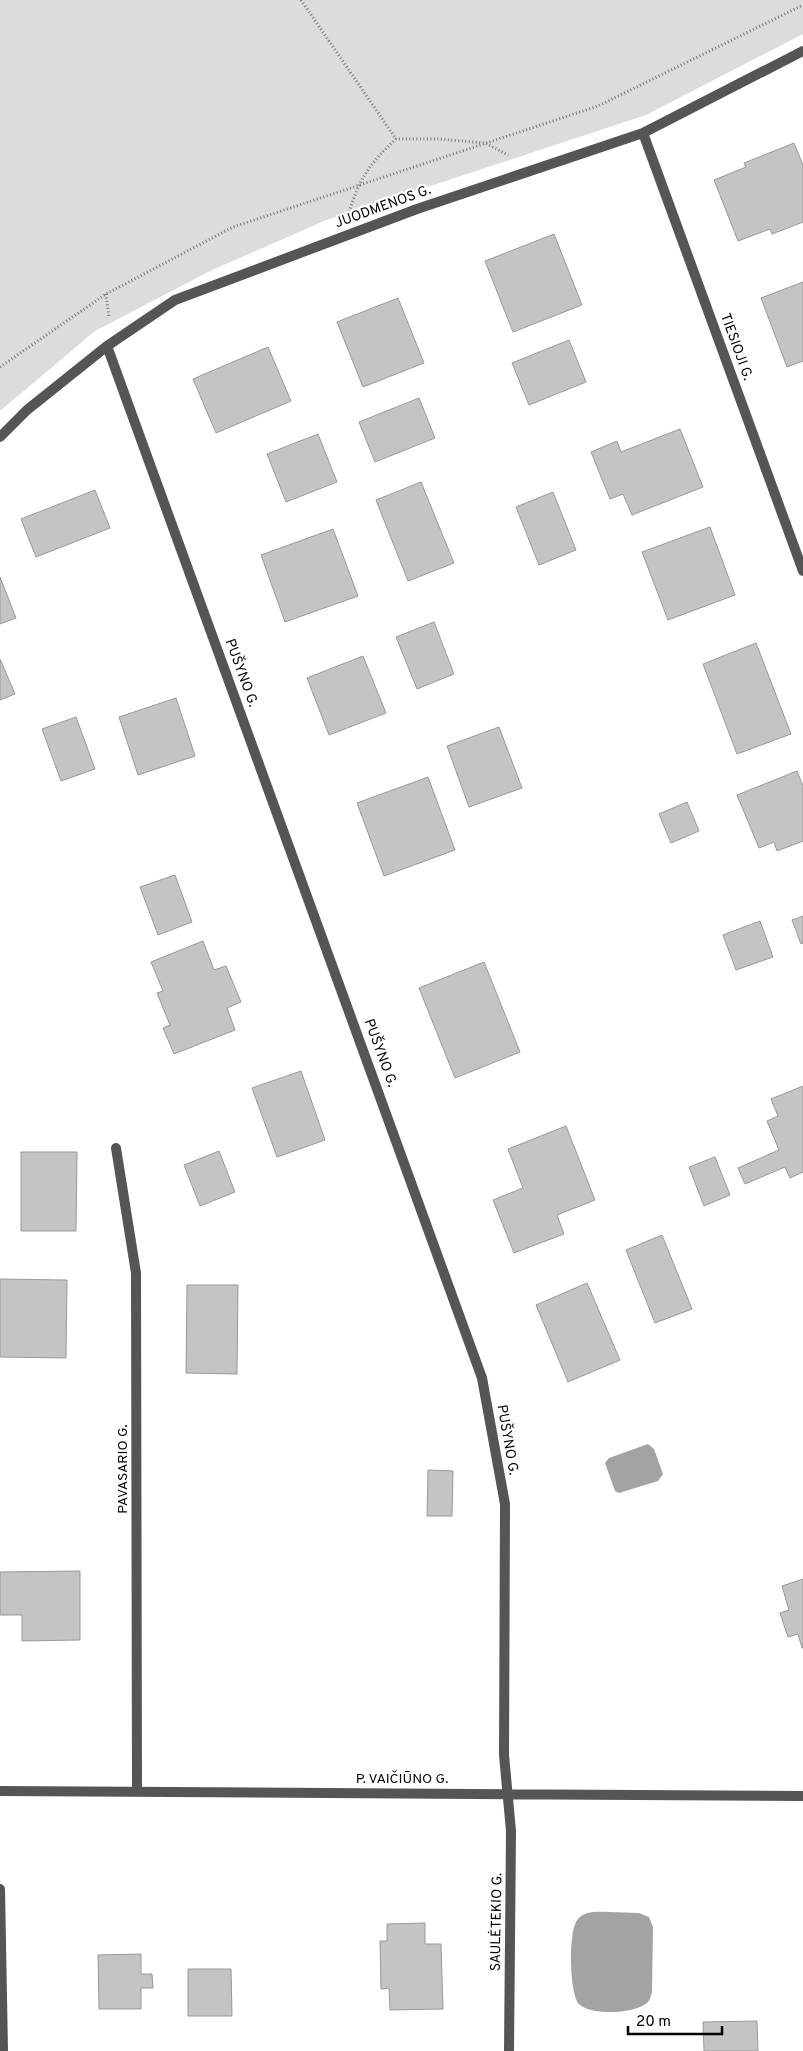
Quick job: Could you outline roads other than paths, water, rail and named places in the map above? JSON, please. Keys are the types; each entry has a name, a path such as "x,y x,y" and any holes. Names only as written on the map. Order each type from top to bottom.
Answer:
{"street":[{"name":"JUODMENOS G.","path":"0,436 27,410 107,346 175,300 341,236 643,133 803,51"},
{"name":"TIESIOJI G.","path":"643,133 803,571"},
{"name":"PUŠYNO G.","path":"107,346 482,1378 505,1504 504,1755 508,1794"},
{"name":"PAVASARIO G.","path":"116,1148 136,1273 137,1792"},
{"name":"P. VAIČIŪNO G.","path":"0,1791 803,1796"},
{"name":"SAULĖTEKIO G.","path":"508,1794 511,1831 509,2051"},
{"path":"0,1889 3,2051"}]}
